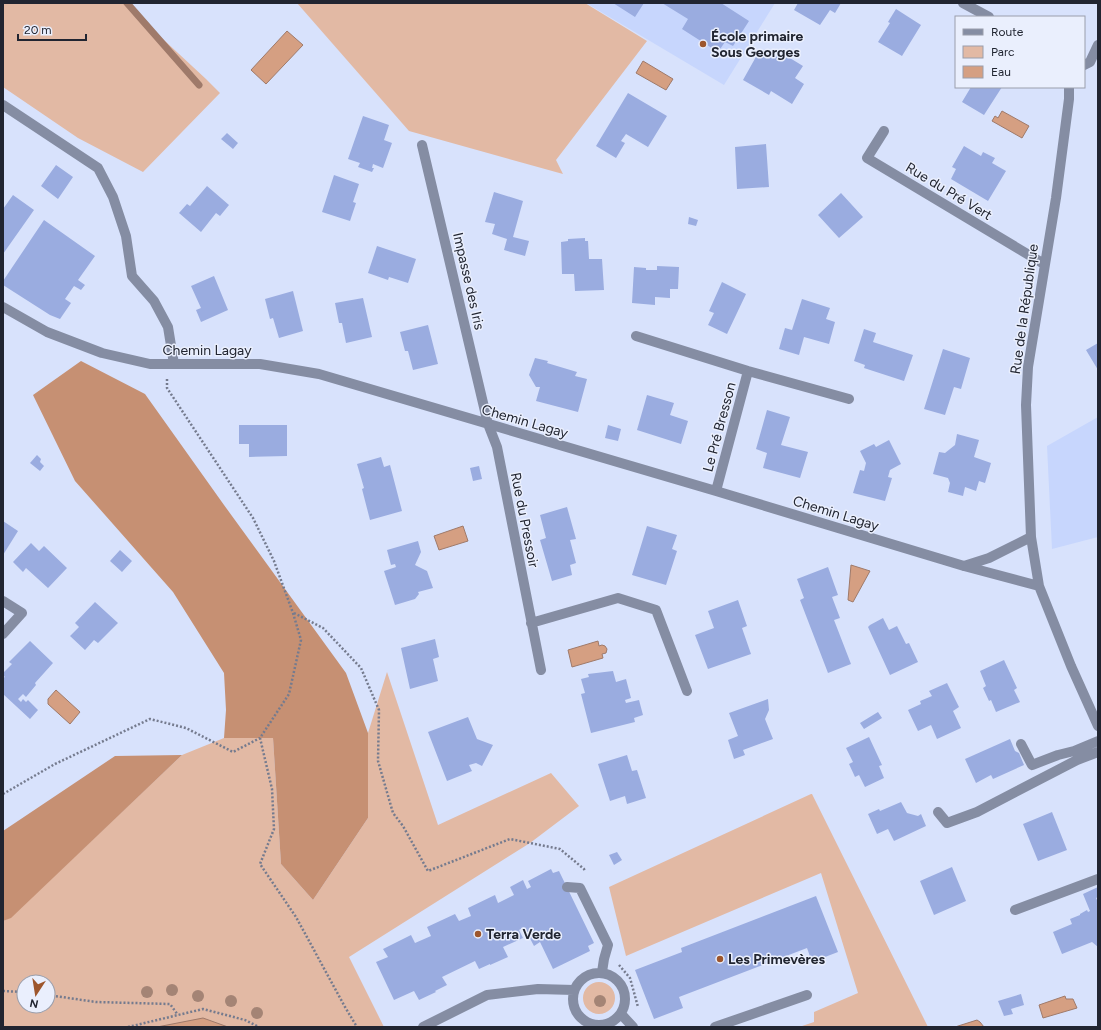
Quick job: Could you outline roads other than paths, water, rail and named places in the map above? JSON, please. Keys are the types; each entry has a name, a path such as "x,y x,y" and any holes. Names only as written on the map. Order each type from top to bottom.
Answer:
{"street":[{"path":"963,3 987,16"},
{"path":"1085,64 1090,62 1098,45"},
{"name":"Rue de la République","path":"1070,88 1056,198 1028,368 1026,405 1031,537 1039,586 1071,666 1098,726"},
{"path":"3,105 98,168 113,197 126,236 132,276 154,301 168,327 174,364"},
{"name":"Rue du Pré Vert","path":"884,131 866,158 1044,264"},
{"name":"Impasse des Iris","path":"422,145 488,424"},
{"name":"Chemin Lagay","path":"3,307 47,332 102,353 150,364 260,364 319,374 964,566 1039,586"},
{"name":"Le Pré Bresson","path":"636,336 748,371 849,399"},
{"name":"Le Pré Bresson","path":"716,491 748,371"},
{"name":"Rue du Pressoir","path":"488,424 497,448 541,670"},
{"path":"964,566 989,558 1031,537"},
{"path":"531,623 618,598 656,610 687,691"},
{"path":"3,600 22,613 3,634"},
{"path":"1021,744 1032,766 1098,741"},
{"path":"938,812 947,823 977,812 1077,760 1098,752"},
{"path":"1015,910 1098,879"},
{"path":"567,887 580,888 608,945 602,972"},
{"path":"602,972 611,975 618,980 623,988 625,1001 621,1014 615,1020 599,1026 583,1020 577,1014 573,1007 572,998 578,982 585,976 602,972"},
{"path":"423,1027 487,996 538,988 574,990"},
{"path":"715,1027 807,995"},
{"path":"621,1014 634,1027"}],"water":[{"path":"287,31 303,45 266,84 251,70"},
{"path":"643,61 673,79 666,90 636,73"},
{"path":"1002,111 1029,126 1022,138 992,121 995,116 998,118"},
{"path":"463,526 468,541 439,550 434,536"},
{"path":"851,565 870,571 853,602 848,600"},
{"path":"598,641 599,646 605,646 607,649 606,653 602,654 603,658 572,667 568,650"},
{"path":"56,690 80,712 70,724 48,704 48,699"},
{"path":"1065,996 1066,999 1073,999 1077,1008 1043,1018 1039,1005"},
{"path":"203,1018 228,1027 157,1027"},
{"path":"977,1020 984,1027 955,1027"}],"waterway":[{"path":"127,3 199,85"}],"place":[{"name":"École primaire Sous Georges","path":"703,44"},
{"name":"Terra Verde","path":"478,934"},
{"name":"Les Primevères","path":"720,959"}]}
